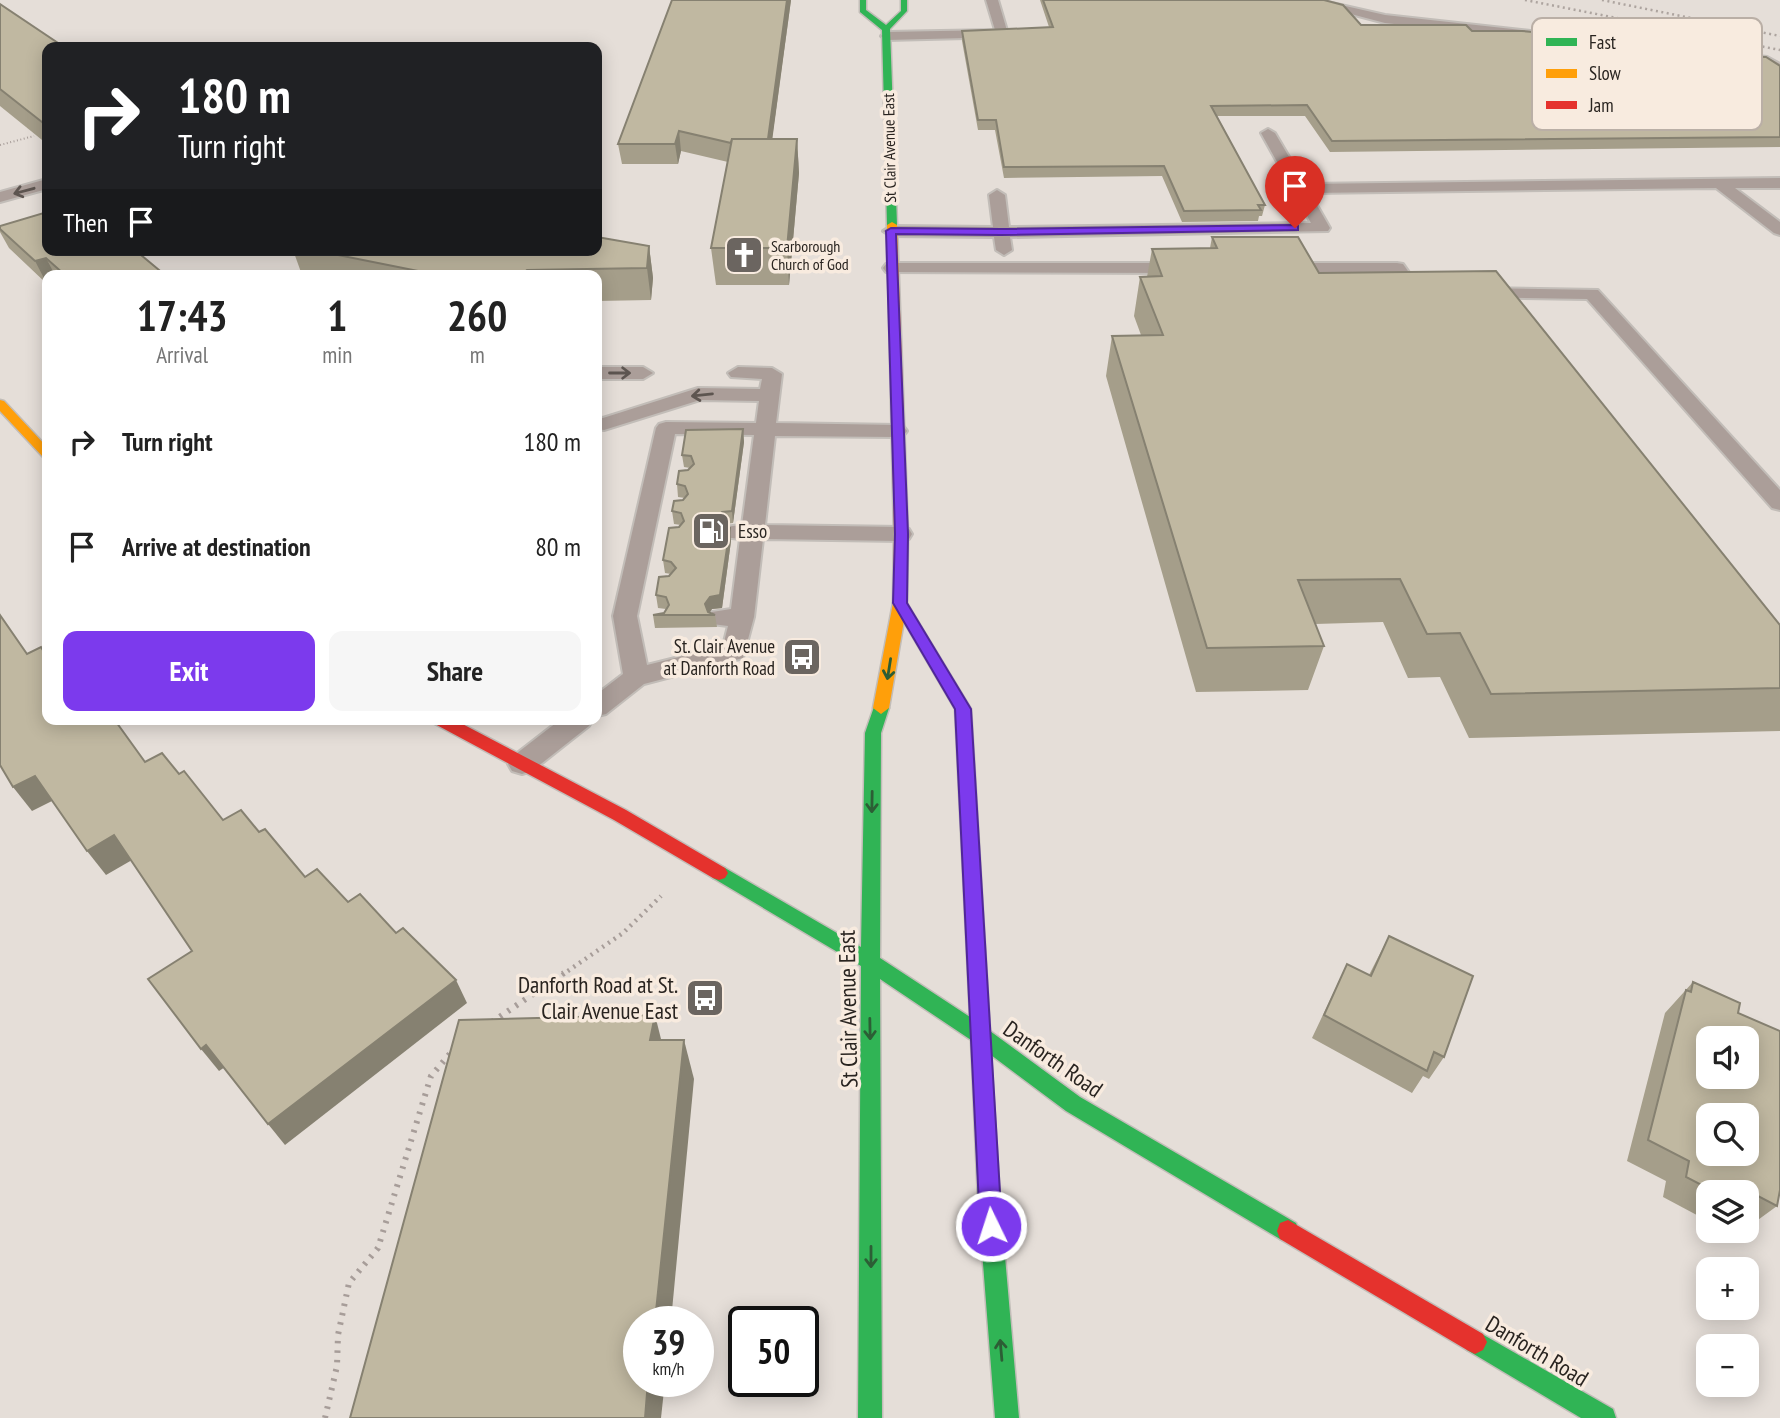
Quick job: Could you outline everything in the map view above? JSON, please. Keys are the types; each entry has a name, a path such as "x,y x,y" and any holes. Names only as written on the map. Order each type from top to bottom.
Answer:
{"main road":[{"path":"863,0 862,11 887,32 904,11 904,0"},
{"name":"St Clair Avenue East","path":"870,1418 872,1111 869,961 873,733 886,690 900,603 901,534 887,32"},
{"path":"0,404 42,449"},
{"path":"900,603 963,709 989,1199 1007,1418"},
{"name":"Danforth Road","path":"450,725 620,815 869,961 979,1035 1073,1104 1604,1418"}],"lane":[{"path":"887,32 1002,34 992,0"},
{"path":"1304,0 1385,19 1532,35"},
{"path":"1762,60 1780,69"},
{"path":"891,231 1322,228 1268,133"},
{"path":"1300,189 1780,183"},
{"path":"1720,184 1780,230"},
{"path":"0,197 42,185"},
{"path":"997,195 1007,269"},
{"path":"892,268 1202,268"},
{"path":"1258,268 1397,268 1415,293 1592,294 1780,503"},
{"path":"602,373 643,373"},
{"path":"602,703 636,677 734,652 732,617 749,475 770,395 772,374 738,373"},
{"path":"602,424 698,394 770,395"},
{"path":"636,677 636,617 658,505 656,475 666,428 757,440 897,430"},
{"path":"662,446 687,446"},
{"path":"656,475 682,475"},
{"path":"743,532 901,534"},
{"path":"522,764 572,725"}],"path":[{"path":"0,145 34,136"},
{"path":"490,1023 624,933 696,861"},
{"path":"325,1418 337,1366 338,1335 349,1283 378,1248 431,1076 456,1046"}],"building":[{"path":"672,0 787,0 768,139 732,139 731,143 679,131 675,144 618,144"},
{"path":"1043,0 1324,0 1343,5 1361,25 1466,25 1472,31 1532,32 1532,130 1762,130 1762,57 1766,57 1780,66 1780,137 1332,141 1307,105 1211,106 1265,205 1258,205 1261,210 1184,211 1164,166 1004,167 996,120 978,120 962,31 1053,27"},
{"path":"0,4 57,42 42,42 42,122 0,89"},
{"path":"732,139 797,139 787,248 711,248"},
{"path":"42,213 42,256 142,256 159,270 59,270 46,258 35,261 0,229 0,226"},
{"path":"1212,237 1298,237 1319,273 1496,271 1780,625 1780,688 1491,694 1460,633 1427,634 1400,579 1298,580 1324,646 1207,648 1112,336 1163,335 1140,277 1162,276 1152,249 1217,248"},
{"path":"602,238 649,246 647,268 413,270 343,256 602,256"},
{"path":"743,429 732,511 722,512 717,518 720,526 730,528 720,595 710,597 705,604 708,612 715,615 653,615 664,613 669,605 666,597 656,595 659,577 669,576 676,568 671,562 663,560 669,528 679,527 684,521 681,513 672,511 674,501 683,500 688,494 685,486 677,484 679,471 688,470 694,464 691,456 682,455 686,430"},
{"path":"0,615 27,654 42,649 42,725 118,725 145,762 162,753 179,774 184,771 223,820 241,810 259,832 265,829 305,877 317,869 348,902 360,894 396,933 403,928 456,980 268,1124 206,1045 201,1049 148,979 192,951 114,835 87,851 35,776 13,787 0,765"},
{"path":"1389,936 1473,976 1444,1057 1434,1052 1427,1071 1324,1015 1347,964 1371,976"},
{"path":"1693,982 1740,1003 1738,1013 1780,1031 1780,1190 1777,1206 1759,1197 1759,1180 1696,1180 1696,1182 1686,1177 1689,1161 1648,1140 1686,990 1691,992"},
{"path":"655,1015 650,1040 684,1040 657,1306 623,1306 623,1397 647,1397 645,1418 350,1418 459,1020"}],"railway":[{"path":"1525,0 1617,18"},
{"path":"1602,0 1691,18"},
{"path":"1762,32 1780,36"},
{"path":"1762,46 1780,50"}],"traffic: fast":[{"path":"863,0 862,11 886,29"},
{"path":"892,225 886,29 904,11 904,0"},
{"path":"900,603 963,709 989,1199 1007,1418"},
{"path":"870,1418 873,733 881,708"},
{"path":"719,873 869,961 980,1035 1073,1104 1288,1231"},
{"path":"1475,1342 1604,1418"}],"traffic: slow":[{"path":"881,708 900,603 901,534 892,225"},
{"path":"0,404 42,449"}],"traffic: jam":[{"path":"450,725 620,815 719,873"},
{"path":"1288,1231 1475,1342"}],"place":[{"name":"Scarborough Church of God","path":"744,255"},
{"name":"Esso","path":"711,531"},
{"name":"St. Clair Avenue at Danforth Road","path":"802,657"},
{"name":"Danforth Road at St. Clair Avenue East","path":"705,998"}],"route":[{"path":"991,1226 963,709 900,603 901,534 891,231 1295,228"}]}
